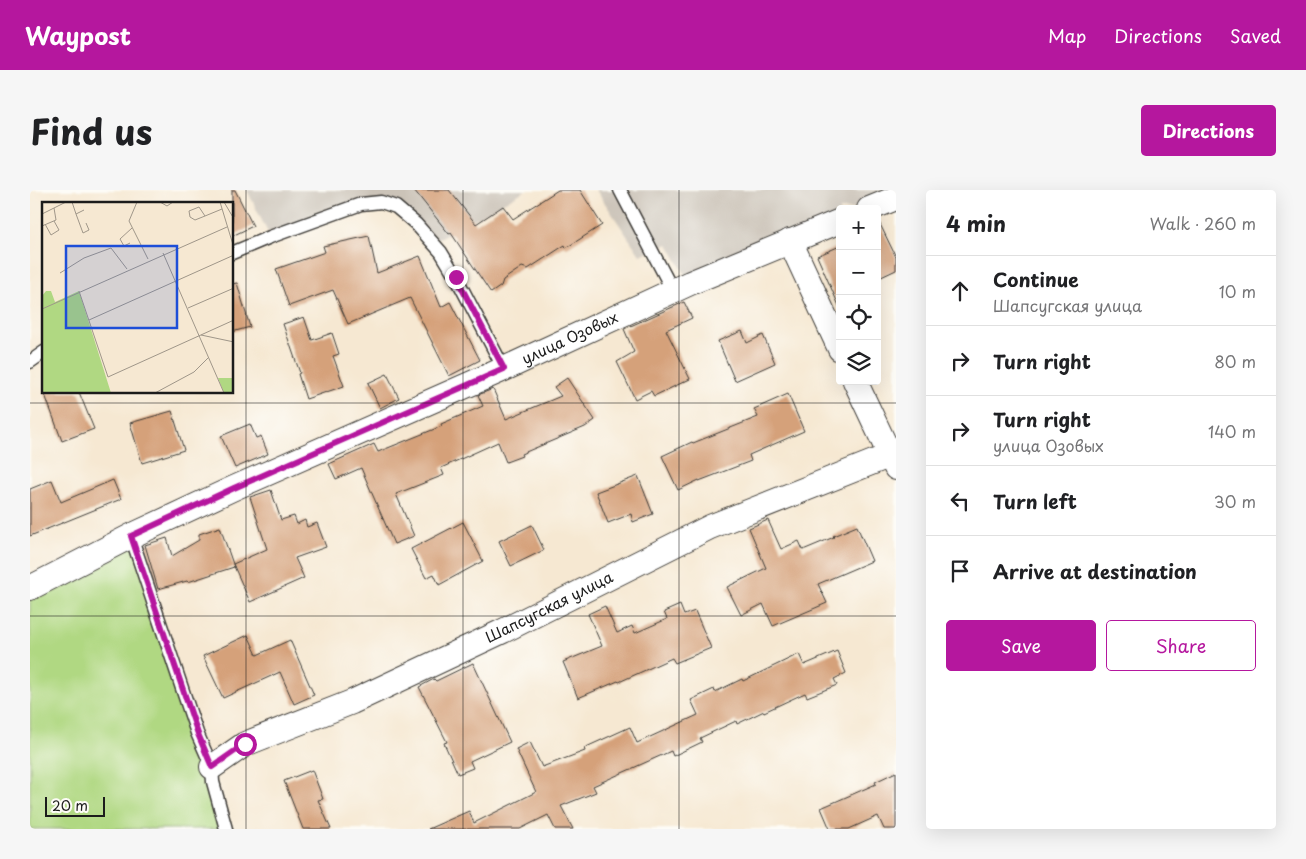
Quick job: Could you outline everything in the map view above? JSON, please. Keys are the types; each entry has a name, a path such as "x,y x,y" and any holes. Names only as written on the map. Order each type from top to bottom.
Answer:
{"street":[{"path":"879,205 896,198"},
{"name":"улица Озовых","path":"30,588 131,536 234,488 504,369 673,290 836,223"},
{"path":"790,241 836,340"},
{"path":"857,385 894,459"},
{"name":"Шапсугская улица","path":"212,767 245,744 361,698 503,631 710,527 894,459"}],"lane":[{"path":"620,190 673,290"},
{"path":"234,252 361,204 380,202 396,207 416,224 441,252 504,369"},
{"path":"30,362 42,353"},
{"path":"131,536 198,734 212,767 213,782 226,829"}],"shaded area":[{"path":"247,190 526,190 449,234 431,241 380,202 270,237"},
{"path":"596,190 896,190 875,205 836,205 836,223 690,283 668,244 640,255"}],"green space":[{"path":"131,536 226,829 30,829 30,588"}],"building":[{"path":"232,190 235,190 253,226 234,235 234,202 232,202"},
{"path":"414,190 449,190 476,224 503,206 513,219 558,190 580,190 602,225 566,248 565,245 528,269 522,267 503,280 501,286 491,293 451,233 449,234"},
{"path":"881,226 896,257 896,270 881,277"},
{"path":"369,236 377,273 420,256 441,307 450,302 480,360 449,376 410,298 348,324 333,290 289,306 276,269 325,252 323,246"},
{"path":"836,248 836,299 817,256"},
{"path":"237,283 250,327 234,331 234,284"},
{"path":"684,302 692,318 666,330 690,379 654,396 651,391 635,399 617,362 634,352 624,329"},
{"path":"304,317 312,340 332,333 339,354 333,356 344,386 306,399 298,374 300,373 283,324"},
{"path":"742,331 747,343 763,335 775,363 735,381 718,341"},
{"path":"387,374 399,398 380,408 368,383"},
{"path":"567,378 595,420 585,427 506,462 498,442 441,468 444,475 396,494 414,536 394,544 361,468 336,479 329,464 374,444 378,452 442,426 441,424 483,406 478,395 493,389 506,419 561,396 554,387"},
{"path":"45,394 80,394 94,429 62,441"},
{"path":"788,394 804,431 749,455 751,461 699,480 678,490 662,456 692,442 758,417 754,409"},
{"path":"172,411 184,450 142,463 130,423"},
{"path":"250,424 256,438 261,436 268,454 235,468 221,436"},
{"path":"638,476 653,514 633,522 631,514 608,523 596,492"},
{"path":"52,480 61,502 113,480 121,499 30,536 30,489"},
{"path":"271,490 281,520 294,516 297,524 305,520 307,527 317,523 326,547 295,558 304,578 250,602 233,564 267,549 250,497"},
{"path":"768,520 781,549 799,541 803,550 857,526 872,561 818,584 827,603 773,626 763,604 741,615 727,587 766,568 749,528"},
{"path":"463,522 483,561 439,585 434,574 426,578 411,549"},
{"path":"532,525 544,550 511,566 499,541"},
{"path":"220,527 234,567 188,582 158,589 145,545 167,538 172,556 199,540 199,534"},
{"path":"680,605 684,615 695,611 711,648 675,663 672,658 578,698 563,662 602,646 588,614 605,606 617,633 632,626 635,633 667,619 664,612"},
{"path":"248,635 257,655 290,640 314,695 294,704 280,672 223,698 203,656"},
{"path":"837,651 846,673 834,679 837,685 807,697 805,693 737,724 736,721 700,738 702,742 673,756 671,751 593,786 596,792 561,806 573,829 555,829 548,815 520,829 428,829 469,811 474,823 536,792 516,749 530,742 542,767 585,751 584,748 630,727 637,743 698,715 691,700 714,689 715,692 742,679 743,681 799,654 804,665"},
{"path":"473,663 510,742 470,761 473,768 458,774 444,743 447,742 419,687"},
{"path":"312,770 323,799 318,800 331,829 303,829 284,781"},
{"path":"896,772 896,829 884,829 878,816 849,829 830,829 821,808 876,784 875,782"}],"route":[{"path":"245,744 212,767 198,734 131,536 234,488 504,369 456,277"}]}
